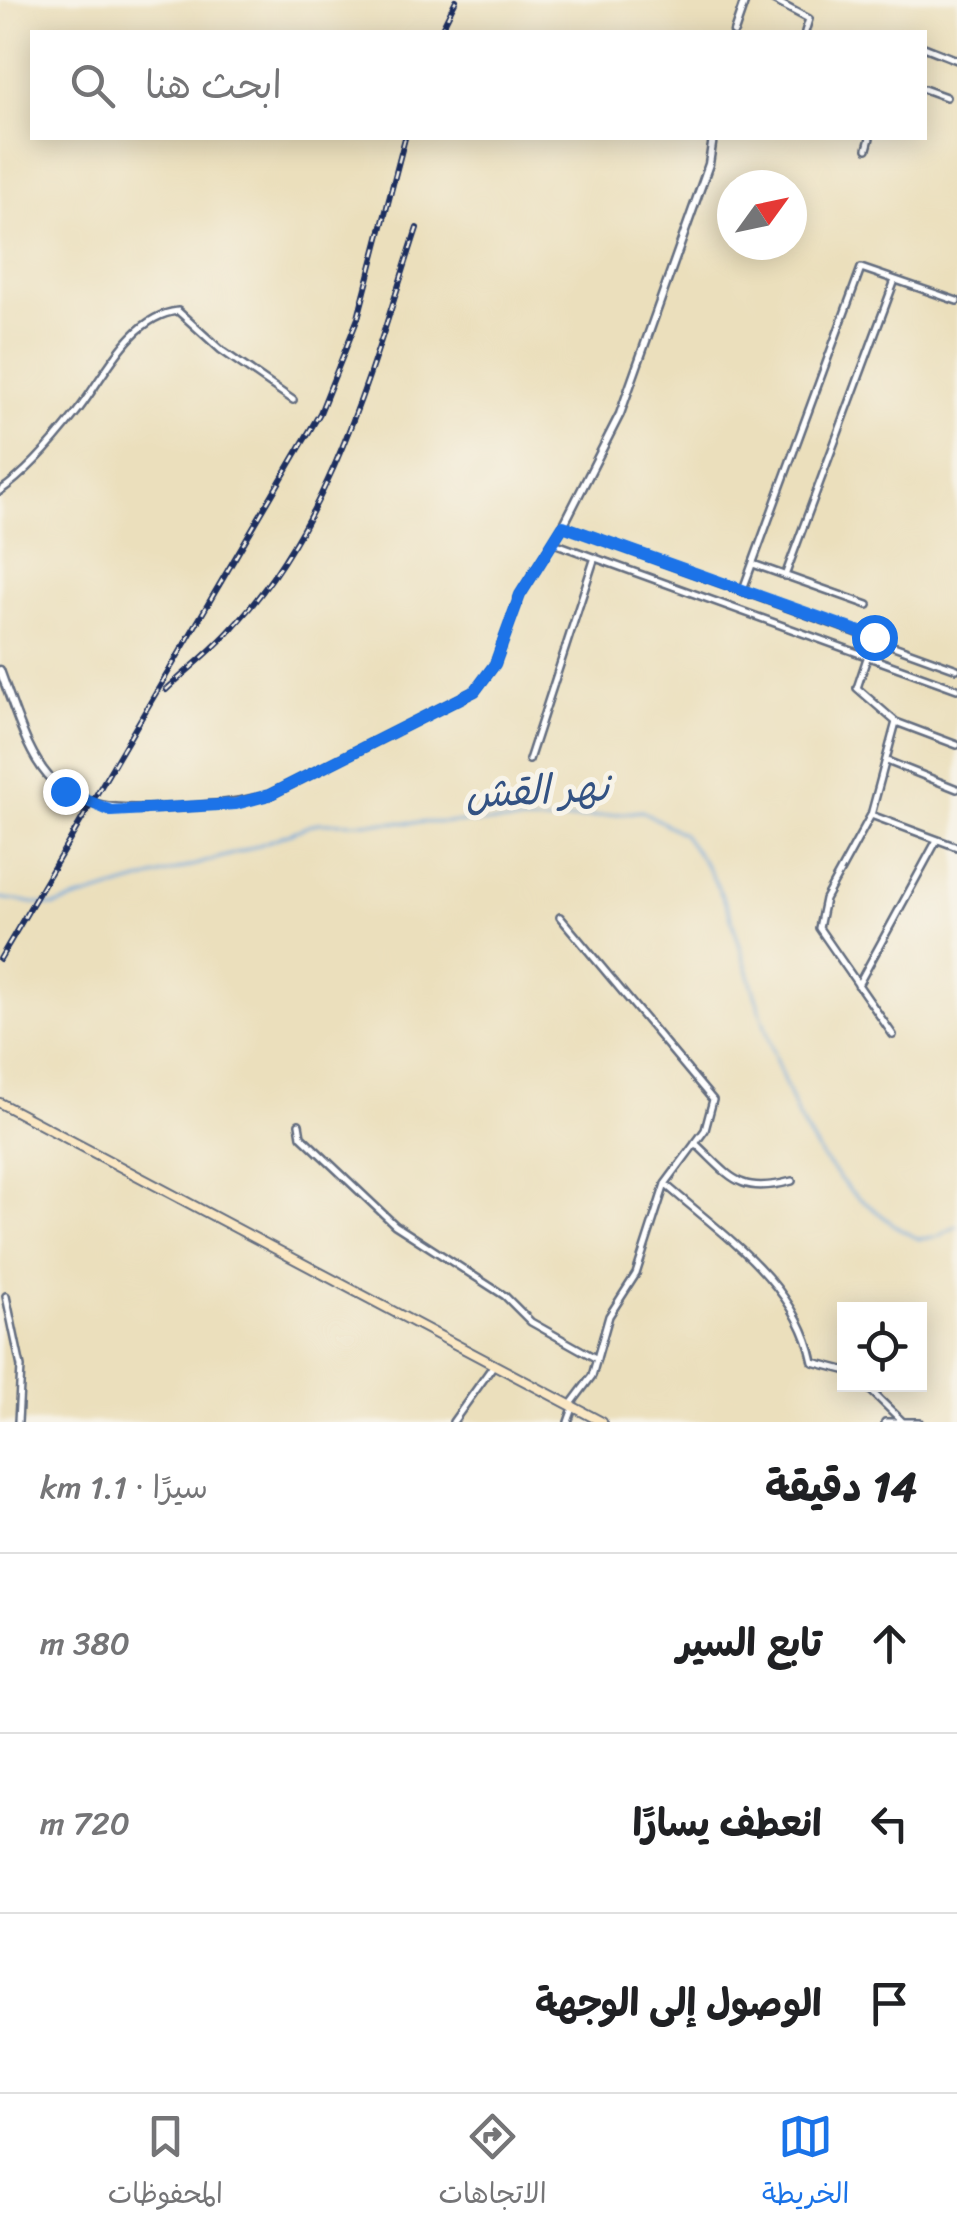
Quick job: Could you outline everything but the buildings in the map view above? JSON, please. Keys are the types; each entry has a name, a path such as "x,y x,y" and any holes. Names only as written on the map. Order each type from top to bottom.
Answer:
{"main road":[{"path":"0,1103 602,1422"}],"street":[{"path":"735,30 745,0"},
{"path":"773,0 810,19 806,30"},
{"path":"927,48 957,60"},
{"path":"927,90 946,97"},
{"path":"0,670 30,751 65,791 111,811 236,804 269,795 475,691 495,664 520,595 554,543 620,414 709,164 713,140"},
{"path":"867,150 870,140"},
{"path":"742,592 861,268 957,301"},
{"path":"785,576 896,280"},
{"path":"0,491 15,480 76,413 107,366 136,334 164,314 178,312 221,350 293,400"},
{"path":"563,526 957,669"},
{"path":"554,543 957,689"},
{"path":"529,760 596,556"},
{"path":"752,564 868,605"},
{"path":"874,637 857,688 896,722 957,744"},
{"path":"893,1035 819,928 826,899 871,815 896,722"},
{"path":"887,761 957,789"},
{"path":"871,815 957,847"},
{"path":"858,985 937,840"},
{"path":"560,917 713,1100 705,1130 665,1184 636,1274 600,1336 592,1376 571,1407 568,1422"},
{"path":"300,1124 302,1136 396,1225 505,1296 531,1322 598,1359"},
{"path":"695,1143 742,1186 766,1188 792,1181"},
{"path":"665,1184 782,1292 809,1340 814,1362 837,1368"},
{"path":"6,1296 20,1367 18,1422"},
{"path":"452,1422 493,1366"},
{"path":"873,1392 904,1421"},
{"path":"885,1422 920,1422"}],"waterway":[{"name":"نهر القش","path":"0,898 53,906 243,851 317,823 550,822 642,811 683,834 708,868 728,908 776,1061 799,1119 821,1156 850,1191 901,1230 919,1239 937,1237 957,1226"}],"railway":[{"path":"441,30 456,0"},
{"path":"0,959 320,413 358,318 404,140"},
{"path":"166,690 233,627 298,538 324,489 366,386 417,228"}],"route":[{"path":"65,791 111,811 236,804 269,795 475,691 495,664 520,595 563,526 874,637"}]}
